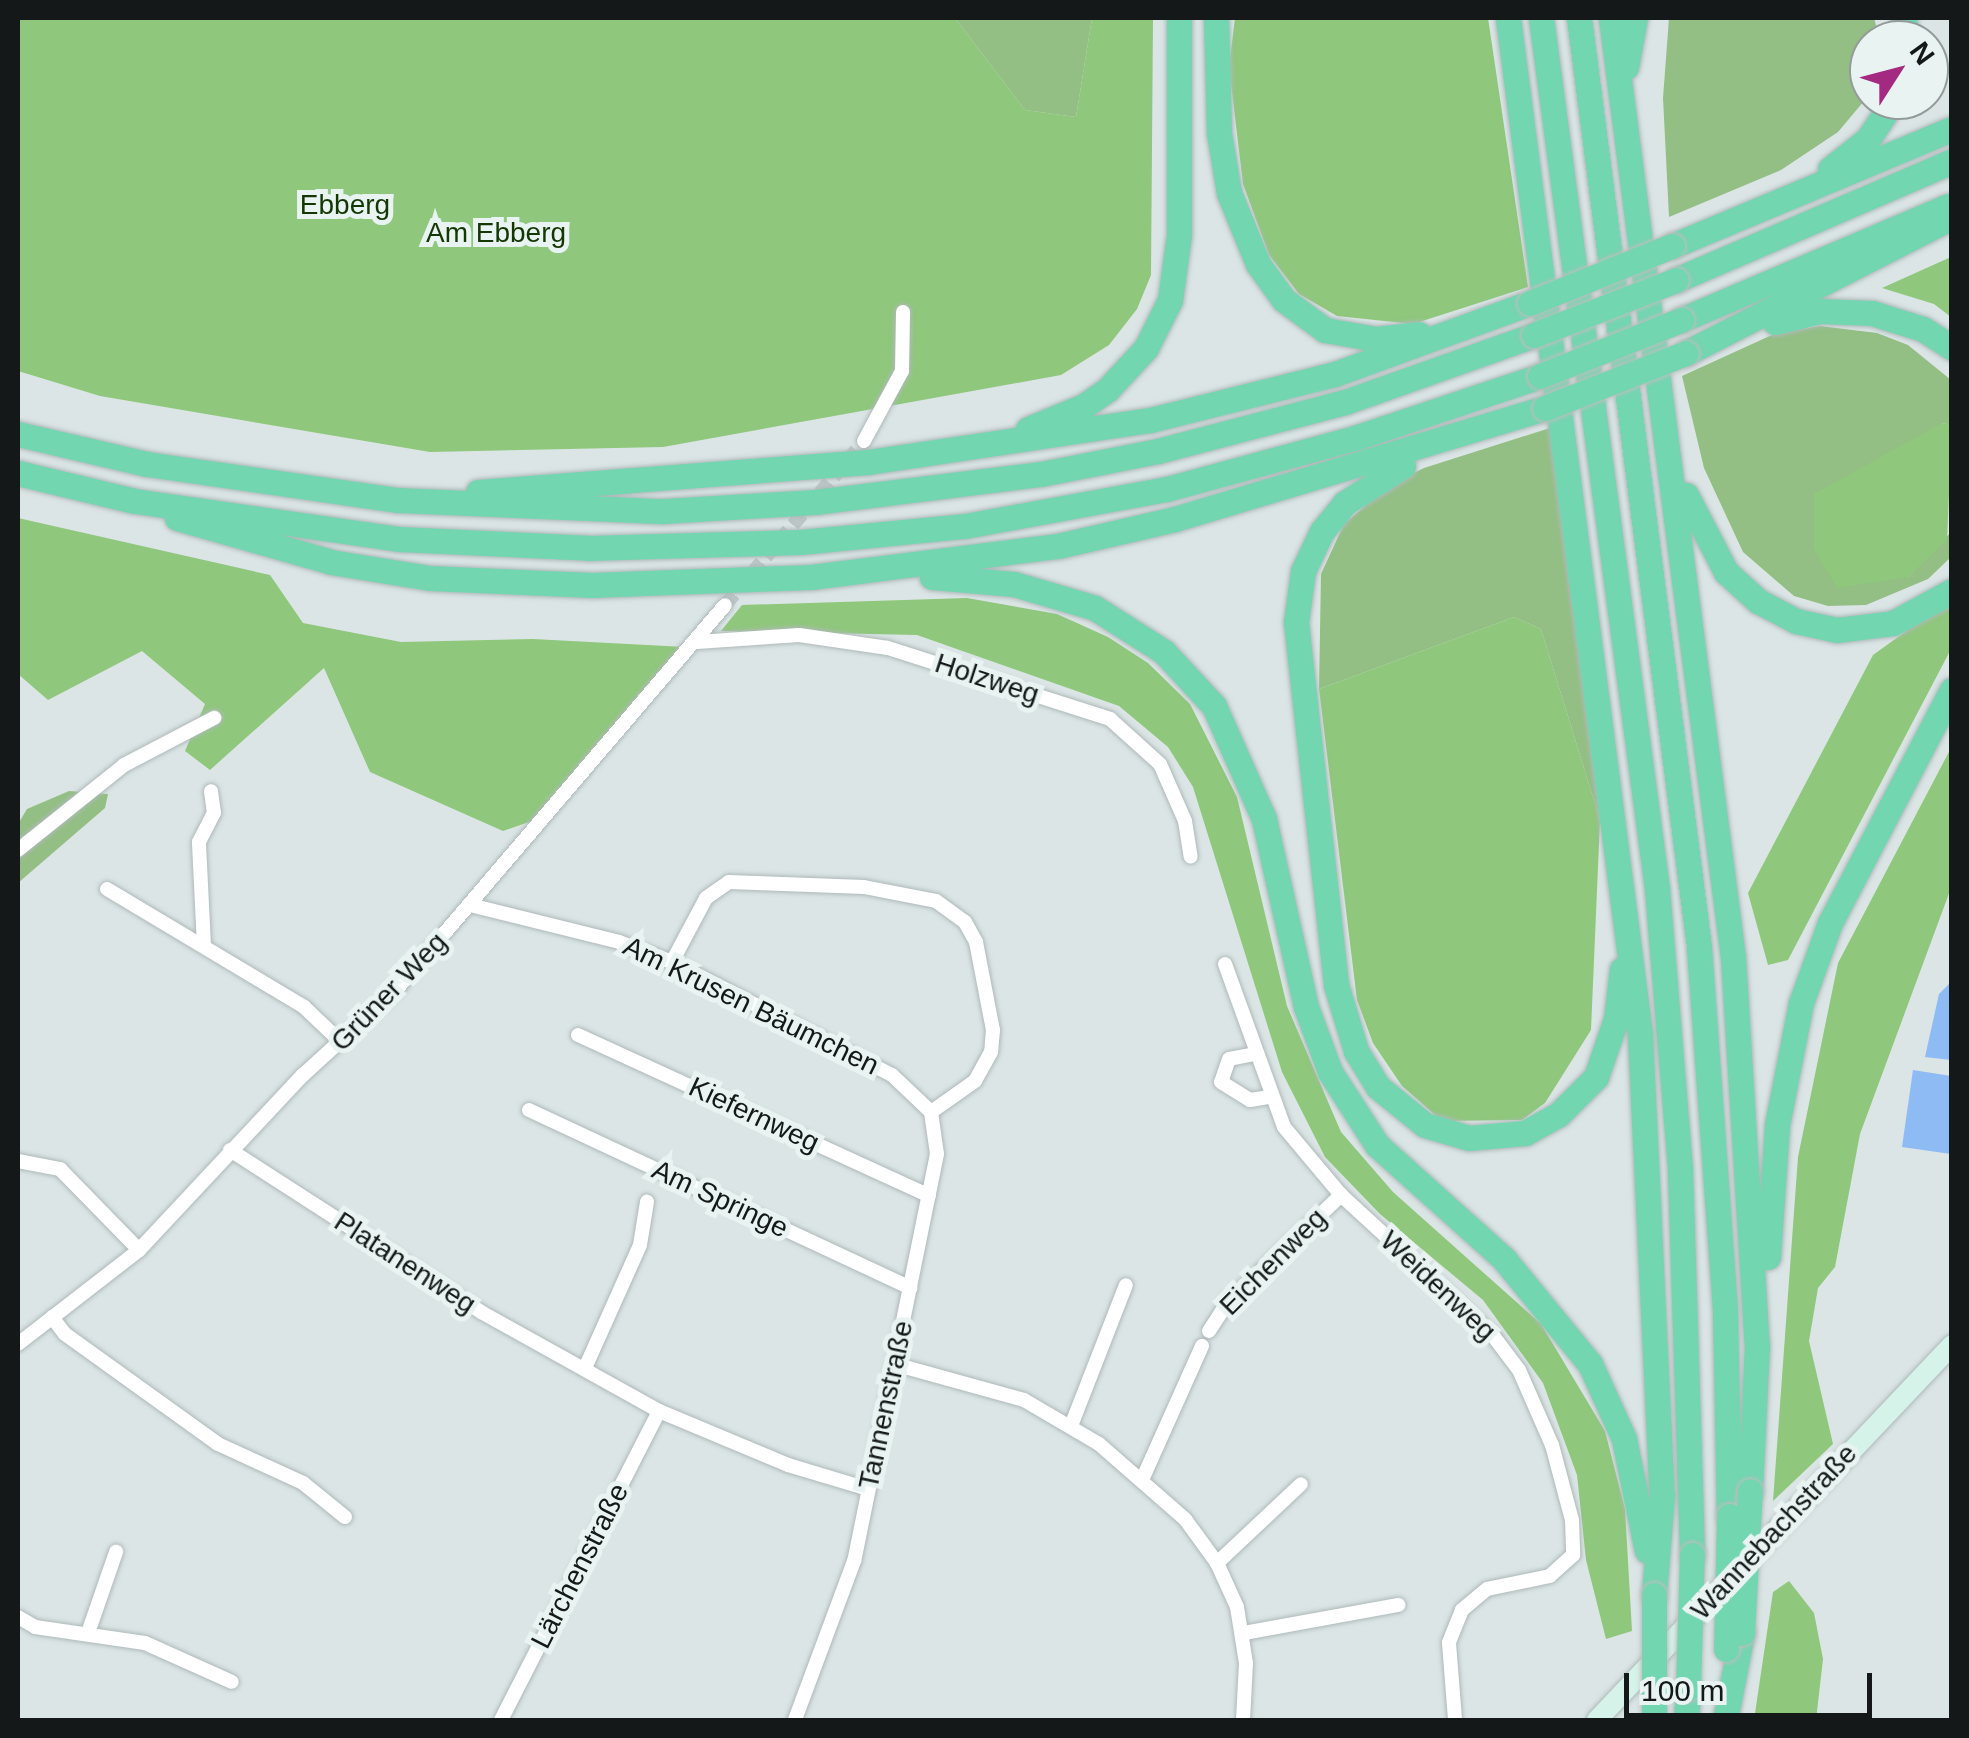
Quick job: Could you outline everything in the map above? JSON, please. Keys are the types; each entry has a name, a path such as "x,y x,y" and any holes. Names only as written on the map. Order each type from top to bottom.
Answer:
{"highway":[{"path":"946,452 1084,406 1128,370 1160,323 1170,300 1179,234 1179,18"},
{"path":"1216,18 1212,72 1230,193 1258,264 1284,300 1325,330 1349,337 1405,337 1487,319"},
{"path":"1506,18 1640,1035 1654,1236 1662,1495 1654,1595 1654,1720"},
{"path":"1541,18 1657,889 1681,1188 1692,1555 1686,1720"},
{"path":"1579,18 1699,946 1721,1238 1734,1641"},
{"path":"1611,18 1674,466 1733,957 1757,1346"},
{"path":"1623,97 1636,18"},
{"path":"1782,201 1858,149 1879,120"},
{"path":"398,500 946,452 1246,399 1530,303 1952,129"},
{"path":"18,434 165,467 398,500 664,511 973,485 1256,428 1534,335 1676,280 1952,162"},
{"path":"18,474 135,501 400,539 569,547 704,546 902,533 1167,489 1358,437 1540,376 1952,204"},
{"path":"135,501 216,534 430,578 592,585 862,573 1058,546 1156,524 1472,433 1545,408 1732,334 1952,217"},
{"path":"1732,334 1848,310 1897,319 1952,348"},
{"path":"1472,433 1380,478 1345,503 1311,551 1298,595 1297,657 1336,986 1356,1051 1378,1087 1425,1125 1469,1138 1525,1133 1572,1104 1596,1077 1616,1020 1620,874"},
{"path":"1674,466 1702,535 1726,572 1776,612 1815,626 1858,630 1915,615 1952,590"},
{"path":"862,573 1014,584 1095,608 1164,652 1214,706 1264,819 1306,1006 1330,1072 1376,1144 1504,1259 1590,1364 1624,1438 1654,1595"},
{"path":"1724,1720 1750,1491 1757,1346 1777,1124 1800,1003 1830,923 1952,690"}],"main road":[{"name":"Wannebachstraße","path":"1597,1720 1952,1344"}],"street":[{"path":"864,441 902,371 903,312"},
{"name":"Grüner Weg","path":"18,1344 139,1250 230,1150 342,1042 470,906 698,642 725,605"},
{"name":"Holzweg","path":"698,642 799,635 888,648 1110,719 1160,764 1185,822 1191,857"},
{"path":"18,850 124,765 214,718"},
{"path":"204,946 199,842 214,813 211,791"},
{"path":"672,962 706,898 729,882 864,887 936,901 965,922 976,942 993,1030 992,1052 975,1081 931,1112"},
{"path":"107,889 304,1007 342,1042"},
{"name":"Am Krusen Bäumchen","path":"470,906 592,934 672,962 912,1088 931,1112"},
{"name":"Weidenweg","path":"1224,964 1270,1097 1302,1153 1341,1195 1464,1304 1507,1352 1546,1424 1572,1520 1574,1547 1565,1567 1542,1579 1487,1589 1462,1610 1449,1643 1456,1720"},
{"name":"Kiefernweg","path":"578,1034 929,1196"},
{"path":"1255,1054 1229,1059 1222,1082 1250,1100 1270,1097"},
{"name":"Am Springe","path":"529,1110 911,1288"},
{"name":"Tannenstraße","path":"795,1720 841,1606 868,1489 937,1154 931,1112"},
{"name":"Platanenweg","path":"230,1150 480,1312 659,1411 788,1465 868,1489"},
{"path":"18,1161 60,1169 139,1250"},
{"name":"Eichenweg","path":"1209,1331 1228,1302 1341,1195"},
{"path":"585,1368 640,1245 647,1202"},
{"path":"1071,1426 1126,1285"},
{"path":"52,1317 66,1334 218,1444 302,1483 345,1517"},
{"name":"Eichenweg","path":"1142,1480 1202,1346"},
{"path":"894,1364 1024,1400 1071,1426 1142,1480 1185,1520 1217,1564 1244,1633 1242,1720"},
{"name":"Lärchenstraße","path":"501,1720 659,1411"},
{"path":"1217,1564 1301,1484"},
{"path":"89,1630 116,1552"},
{"path":"1244,1633 1398,1605"},
{"path":"18,1616 54,1630 89,1630 144,1643 232,1682"}],"green space":[{"name":"Am Ebberg","path":"18,18 955,18 1025,110 1076,117 1092,18 1153,18 1151,275 1137,309 1109,345 1061,375 663,447 430,452 100,396 18,371"},
{"path":"955,18 1092,18 1076,117 1025,110"},
{"path":"1235,18 1488,18 1528,287 1413,324 1337,316 1299,294 1269,255 1243,184 1229,67"},
{"path":"1669,18 1874,18 1849,20 1849,119 1838,132 1781,170 1669,217 1663,98"},
{"path":"1951,257 1951,317 1934,304 1882,288"},
{"path":"1820,326 1877,333 1908,345 1951,380 1951,425 1942,423 1908,577 1951,532 1951,557 1928,579 1866,605 1828,606 1794,596 1743,552 1704,468 1682,376 1774,334"},
{"path":"1942,423 1952,425 1947,540 1908,577 1837,588 1814,549 1814,494"},
{"path":"1550,428 1600,820 1541,629 1514,617 1319,689 1321,574 1344,524 1391,484 1424,468"},
{"path":"18,518 270,575 303,623 401,642 533,639 685,647 532,821 503,831 370,772 324,668 210,770 185,751 205,704 142,651 48,700 18,674"},
{"path":"967,598 1057,614 1108,637 1148,663 1190,704 1237,797 1287,1006 1341,1132 1393,1192 1541,1324 1605,1431 1625,1509 1632,1631 1606,1639 1586,1560 1577,1475 1543,1383 1483,1300 1380,1214 1325,1157 1282,1072 1193,787 1168,747 1119,706 917,635 721,631 742,605"},
{"path":"1951,599 1951,649 1788,960 1768,965 1748,893 1873,655"},
{"path":"1514,617 1541,629 1600,820 1591,1030 1545,1103 1522,1120 1442,1121 1402,1086 1373,1043 1357,1000 1319,689"},
{"path":"1951,748 1951,888 1860,1134 1835,1267 1818,1288 1809,1341 1833,1444 1773,1501 1798,1157 1838,963"},
{"path":"69,791 108,794 105,808 18,883 18,824 27,809"},
{"path":"1789,1581 1814,1613 1823,1659 1816,1720 1754,1720 1773,1592"}],"water":[{"path":"1951,982 1951,1060 1925,1057 1939,994"},
{"path":"1913,1070 1951,1076 1951,1154 1902,1147"}],"tunnel":[{"path":"725,605 864,441"}],"park label":[{"name":"Ebberg","path":"345,205"}]}
